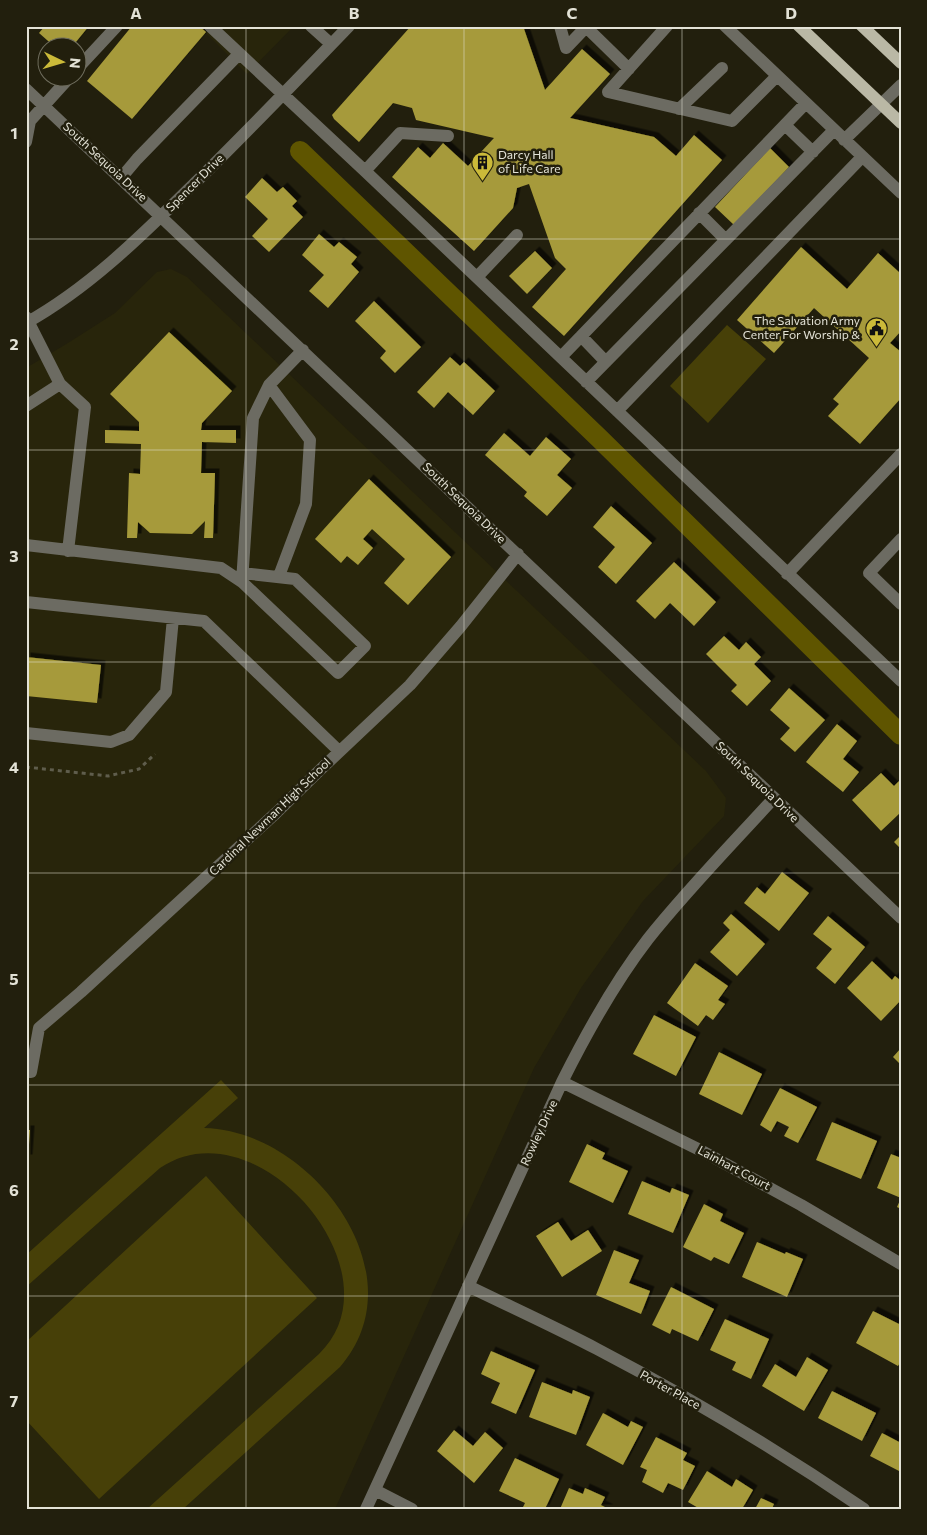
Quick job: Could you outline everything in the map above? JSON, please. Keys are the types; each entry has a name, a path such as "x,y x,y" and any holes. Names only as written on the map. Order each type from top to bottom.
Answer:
{"main road":[{"path":"799,26 901,123"},
{"path":"862,26 901,63"}],"street":[{"path":"88,57 117,26"},
{"path":"210,26 477,277 901,681"},
{"path":"311,26 331,44"},
{"name":"Spencer Drive","path":"27,320 85,284 123,254 283,96 349,26"},
{"path":"560,26 566,48 586,27 629,69"},
{"path":"667,26 608,92 732,121 777,76"},
{"path":"725,26 901,193"},
{"path":"121,178 137,159 239,54"},
{"path":"679,109 722,68"},
{"path":"844,140 901,85"},
{"path":"26,142 30,121 59,88"},
{"name":"South Sequoia Drive","path":"26,89 901,918"},
{"path":"560,357 806,103"},
{"path":"785,125 813,152"},
{"path":"586,382 834,130"},
{"path":"365,171 400,134 448,136"},
{"path":"617,411 862,157"},
{"path":"699,213 726,240"},
{"path":"477,277 517,235"},
{"path":"27,320 60,384 85,407 68,550"},
{"path":"581,336 606,362"},
{"path":"242,578 253,418 269,385 303,350"},
{"path":"26,406 60,384"},
{"path":"269,385 310,440 306,504 279,576"},
{"path":"788,574 901,454"},
{"path":"901,539 869,573 901,604"},
{"path":"26,545 221,568 242,578 338,673 365,646 295,579 279,576 242,578"},
{"name":"Cardinal Newman High School","path":"26,1072 31,1072 39,1028 81,992 276,813 410,685 461,626 518,554"},
{"path":"26,602 204,621 340,751"},
{"path":"26,733 111,742 129,735 166,692 173,618"},
{"name":"Rowley Drive","path":"366,1509 562,1082 590,1028 614,987 647,940 684,896 774,798"},
{"name":"Lainhart Court","path":"562,1082 709,1154 901,1264"},
{"name":"Porter Place","path":"468,1286 598,1350 719,1417 825,1482 864,1509"},
{"path":"375,1490 412,1509"}],"path":[{"path":"26,767 108,776 139,769 155,754"}],"shaded area":[{"path":"199,26 294,26 247,74"},
{"path":"171,269 187,277 706,771 726,798 724,816 643,901 581,988 534,1068 335,1509 26,1509 26,368 115,313 157,272"},
{"path":"727,325 766,359 708,423 670,386"},
{"path":"221,1080 238,1098 204,1128 244,1135 282,1153 315,1180 342,1213 361,1251 368,1291 362,1330 340,1367 183,1509 147,1509 319,1354 340,1320 343,1281 331,1242 307,1206 275,1176 238,1158 198,1154 160,1168 26,1287 26,1255"},
{"path":"206,1176 317,1298 99,1499 26,1420 26,1342"}],"building":[{"path":"45,26 89,26 79,38 45,38 39,33"},
{"path":"132,26 199,26 206,32 132,119 88,82"},
{"name":"Darcy Hall of Life Care","path":"411,26 523,26 545,90 582,49 610,74 570,118 654,137 676,156 694,135 722,160 564,336 532,307 566,269 555,258 529,184 517,188 513,208 474,251 392,177 418,147 430,158 443,143 468,166 494,138 416,120 412,108 393,103 359,142 332,115"},
{"path":"770,148 789,167 734,225 715,207"},
{"path":"262,178 277,192 283,187 297,201 292,206 303,217 269,252 252,236 268,219 245,197"},
{"path":"319,234 334,247 339,242 357,257 351,264 359,272 328,308 309,291 324,275 302,255"},
{"name":"The Salvation Army Center For Worship &","path":"801,247 847,289 878,253 901,274 901,331 890,343 901,352 901,398 860,444 828,416 839,404 833,399 869,358 814,308 774,353 737,320"},
{"path":"535,251 552,268 527,294 509,276"},
{"path":"374,301 421,347 395,373 380,358 386,351 355,321"},
{"path":"169,332 232,391 202,423 201,430 236,430 236,443 202,442 201,473 215,473 213,538 204,538 205,521 192,534 150,533 138,522 137,538 127,538 129,473 140,474 141,444 105,443 105,430 139,431 139,422 110,394"},
{"path":"450,357 460,366 464,362 495,391 473,415 448,392 434,408 417,392"},
{"path":"504,433 530,456 546,437 571,459 557,475 572,488 547,516 524,496 527,492 485,455"},
{"path":"369,479 451,557 408,605 384,583 405,559 372,529 363,539 373,548 358,565 347,556 341,563 315,539"},
{"path":"611,506 652,543 616,584 598,567 615,547 593,527"},
{"path":"674,562 716,602 694,626 670,603 655,619 636,601"},
{"path":"724,636 739,650 746,642 761,657 754,664 771,681 747,706 731,691 737,685 706,654"},
{"path":"26,657 101,665 97,703 26,696"},
{"path":"789,688 825,720 795,752 780,739 790,728 770,710"},
{"path":"837,724 857,741 843,759 859,772 843,792 806,762"},
{"path":"881,773 894,786 901,781 901,812 881,831 852,800"},
{"path":"901,835 901,849 894,842"},
{"path":"782,872 809,893 779,931 744,903 757,887 765,894"},
{"path":"731,914 765,944 737,976 710,952 730,930 723,923"},
{"path":"828,916 865,947 835,984 816,968 832,949 813,934"},
{"path":"872,961 892,980 895,976 901,981 901,1000 881,1021 847,988"},
{"path":"695,963 728,986 718,1000 725,1004 713,1020 706,1015 698,1026 667,1003"},
{"path":"654,1015 696,1037 676,1076 633,1054"},
{"path":"901,1048 901,1065 893,1057"},
{"path":"719,1052 762,1074 742,1115 699,1094"},
{"path":"780,1088 817,1107 798,1143 784,1136 789,1127 777,1121 771,1132 760,1125"},
{"path":"832,1122 877,1141 861,1179 816,1160"},
{"path":"26,1130 30,1130 28,1159 26,1159"},
{"path":"587,1144 605,1153 602,1159 628,1171 613,1203 569,1182"},
{"path":"891,1154 901,1158 901,1198 877,1188"},
{"path":"642,1181 670,1193 672,1188 689,1195 673,1233 628,1214"},
{"path":"901,1198 901,1209 897,1207"},
{"path":"704,1204 723,1214 720,1221 744,1233 729,1264 714,1257 711,1261 683,1247"},
{"path":"558,1222 571,1241 588,1230 602,1251 562,1277 536,1236"},
{"path":"757,1242 785,1254 786,1252 803,1259 787,1297 742,1277"},
{"path":"614,1250 639,1260 629,1283 650,1291 641,1314 596,1295"},
{"path":"671,1287 714,1309 698,1341 672,1329 670,1334 652,1325"},
{"path":"873,1311 899,1324 901,1320 901,1361 898,1366 856,1343"},
{"path":"725,1319 769,1339 751,1379 732,1370 736,1362 710,1350"},
{"path":"491,1351 535,1370 516,1414 491,1403 500,1383 481,1374"},
{"path":"807,1357 828,1370 804,1411 762,1386 775,1364 796,1377"},
{"path":"542,1382 572,1394 573,1390 590,1397 576,1435 529,1417"},
{"path":"832,1391 876,1413 862,1441 818,1418"},
{"path":"603,1413 628,1427 631,1421 643,1427 623,1465 586,1445"},
{"path":"454,1430 473,1446 485,1432 503,1448 474,1483 437,1451"},
{"path":"882,1433 901,1443 901,1472 870,1456"},
{"path":"656,1437 687,1453 683,1460 695,1466 683,1490 668,1483 663,1493 642,1482 647,1470 640,1467"},
{"path":"515,1458 559,1479 545,1509 522,1509 525,1503 499,1491"},
{"path":"707,1471 732,1487 736,1479 753,1490 742,1509 700,1509 688,1502"},
{"path":"569,1488 583,1494 585,1488 605,1497 601,1505 609,1509 560,1509"},
{"path":"761,1498 774,1504 772,1509 755,1509"}],"waterway":[{"path":"300,151 599,438 901,735"}],"place":[{"name":"Darcy Hall of Life Care","path":"482,181"},
{"name":"The Salvation Army Center For Worship &","path":"876,347"}]}
